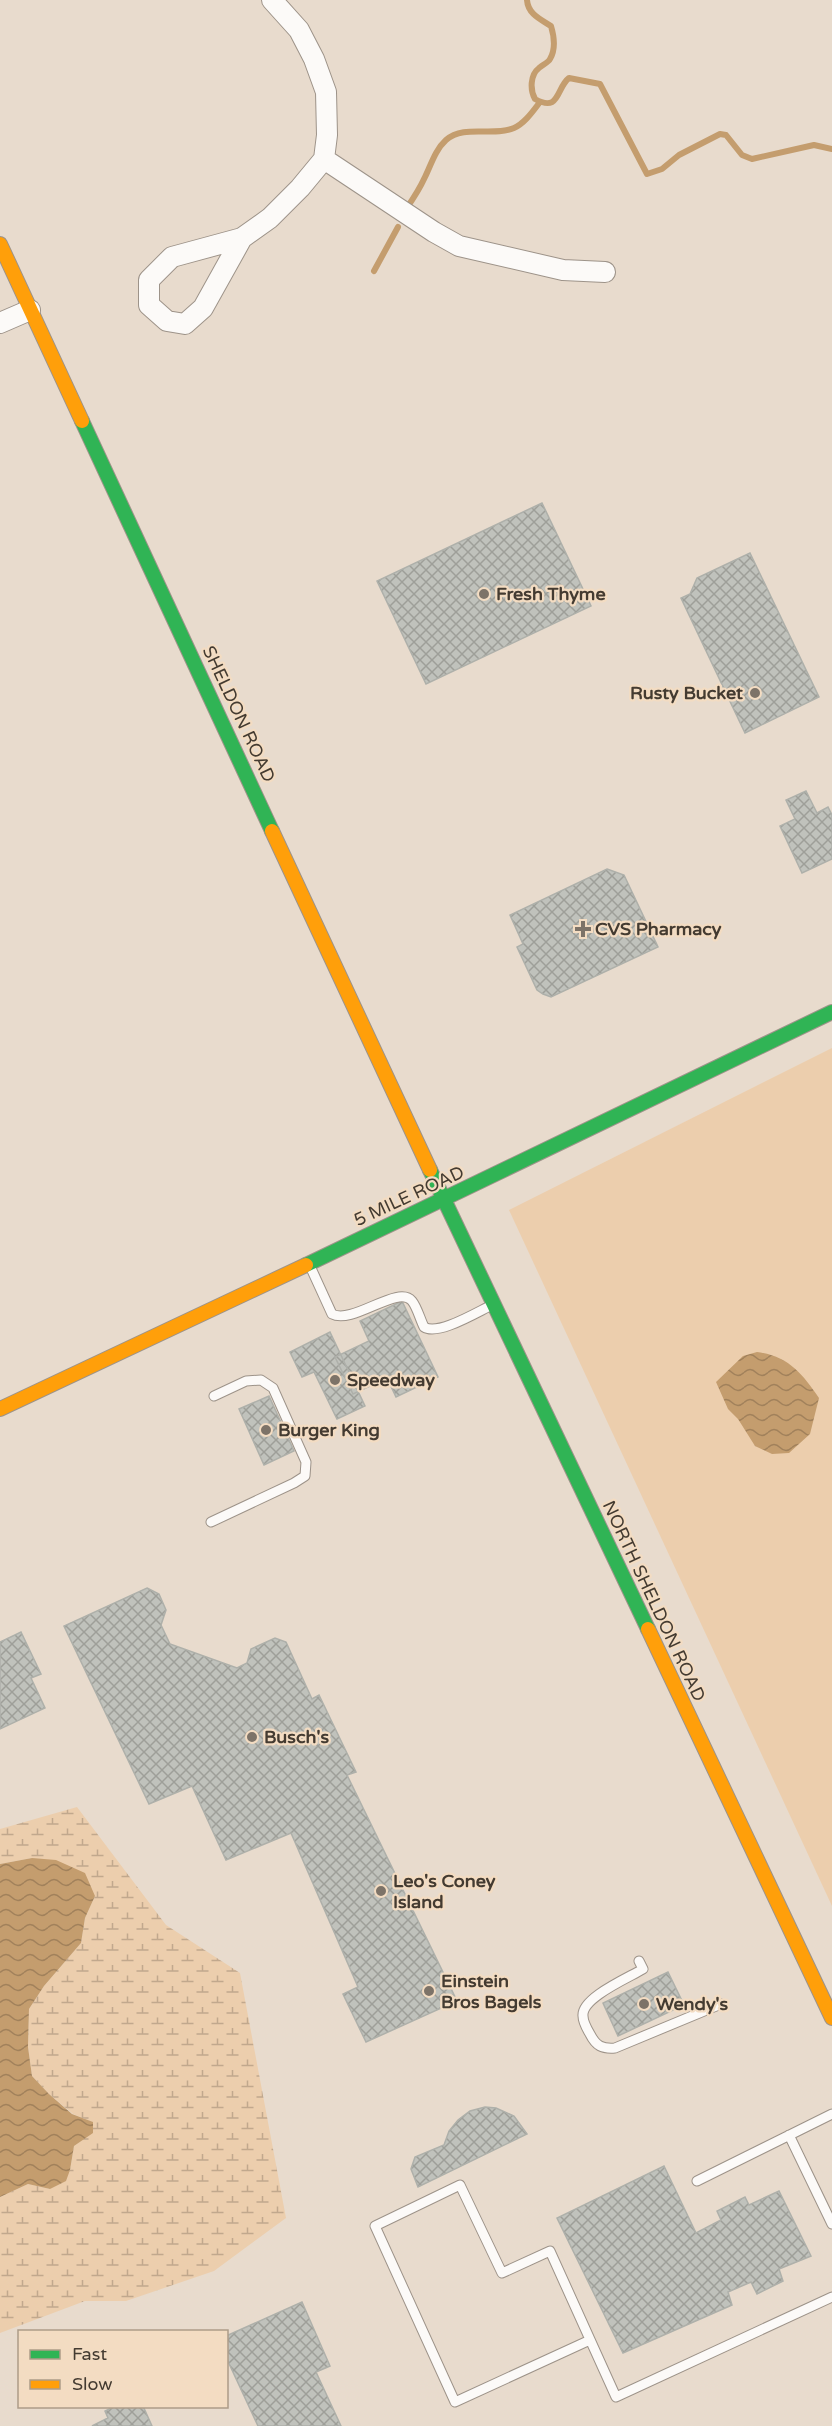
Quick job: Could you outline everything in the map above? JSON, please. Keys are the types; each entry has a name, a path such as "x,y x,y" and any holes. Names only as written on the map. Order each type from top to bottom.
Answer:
{"main road":[{"name":"SHELDON ROAD","path":"0,244 8,283 30,310 444,1200"},
{"name":"5 MILE ROAD","path":"0,1409 444,1200 832,1012"},
{"name":"NORTH SHELDON ROAD","path":"444,1200 832,2018"}],"street":[{"path":"242,238 203,308 186,324 167,321 149,305 149,280 172,257 242,238 270,218 300,188 324,159 327,135 326,92 314,59 299,30 272,0"},
{"path":"324,159 459,246 563,270 605,272"},
{"path":"0,323 30,310"}],"lane":[{"path":"309,1264 332,1314 339,1317 392,1299 406,1297 412,1300 424,1327 431,1330 443,1328 494,1304"},
{"path":"212,1522 305,1476 306,1462 273,1388 261,1380 246,1381 214,1396"},
{"path":"639,1961 643,1969 596,1996 585,2005 582,2016 594,2042 603,2049 615,2048 721,2004"},
{"path":"697,2181 832,2114"},
{"path":"789,2135 832,2224"},
{"path":"590,2340 455,2402 375,2226 460,2185 502,2273 550,2251 616,2397 832,2297"}],"green space":[{"path":"832,1048 832,1906 509,1210"},
{"path":"77,1807 166,1925 240,1973 286,2218 214,2271 126,2301 85,2301 0,2333 0,2197 28,2184 50,2189 70,2170 74,2146 93,2132 92,2122 73,2114 32,2076 28,2047 29,2009 44,1986 81,1943 85,1918 95,1896 32,1858 0,1864 0,1829"}],"water":[{"path":"757,1352 777,1357 793,1367 819,1398 810,1434 789,1453 772,1454 755,1446 738,1419 728,1409 716,1382 743,1356"},
{"path":"32,1858 56,1860 85,1873 95,1896 85,1918 81,1943 44,1986 29,2009 28,2047 32,2076 72,2114 93,2122 93,2133 74,2146 66,2181 50,2189 28,2184 0,2197 0,1864"}],"building":[{"name":"Fresh Thyme","path":"542,503 591,606 426,684 377,581"},
{"path":"750,553 819,697 745,733 681,598 690,594 697,578"},
{"path":"806,791 817,813 828,807 832,815 832,859 802,873 780,826 795,819 786,800"},
{"name":"CVS Pharmacy","path":"607,869 624,875 658,947 551,997 543,994 537,990 517,947 523,944 510,915"},
{"path":"402,1301 438,1377 396,1397 387,1378 353,1394 335,1357 369,1341 360,1321"},
{"path":"330,1332 365,1406 337,1419 314,1372 302,1377 290,1352"},
{"name":"Burger King","path":"269,1396 294,1451 264,1465 239,1409"},
{"path":"147,1588 159,1594 166,1610 161,1625 170,1644 237,1668 247,1663 251,1649 275,1638 286,1642 312,1699 319,1695 356,1772 347,1775 457,2001 366,2042 343,1994 358,1987 291,1833 226,1860 192,1786 149,1804 64,1626"},
{"path":"21,1632 41,1674 31,1678 45,1708 0,1729 0,1642"},
{"name":"Wendy's","path":"668,1972 684,2005 618,2036 603,2003"},
{"path":"485,2107 496,2108 514,2116 527,2134 418,2187 411,2169 415,2157 444,2145 449,2131 458,2120 470,2111"},
{"path":"664,2166 696,2233 721,2220 717,2211 745,2197 749,2205 779,2191 811,2256 779,2269 783,2281 757,2294 751,2282 728,2292 732,2305 623,2353 557,2218"},
{"path":"302,2302 330,2366 316,2372 341,2426 258,2426 228,2361 228,2335"},
{"path":"111,2408 144,2408 152,2426 92,2426 108,2418 105,2411"}],"waterway":[{"path":"527,0 532,13 551,26 554,38 550,59 536,71 532,79 535,99 543,103 553,101 569,78 600,84 647,174 662,169 679,155 720,134 726,135 742,155 752,159 814,145 832,149"},
{"path":"406,209 421,185 436,153 446,140 461,133 514,128 525,120 540,102"},
{"path":"374,271 398,227"}],"traffic: fast":[{"path":"82,421 272,831"},
{"path":"306,1265 832,1012"},
{"path":"430,1170 648,1629"}],"traffic: slow":[{"path":"0,244 82,421"},
{"path":"272,831 430,1170"},
{"path":"0,1409 306,1265"},
{"path":"648,1629 832,2018"}],"place":[{"name":"Fresh Thyme","path":"484,594"},
{"name":"Rusty Bucket","path":"755,693"},
{"name":"CVS Pharmacy","path":"583,929"},
{"name":"Speedway","path":"335,1380"},
{"name":"Burger King","path":"266,1430"},
{"name":"Busch's","path":"252,1737"},
{"name":"Leo's Coney Island","path":"381,1891"},
{"name":"Einstein Bros Bagels","path":"429,1991"},
{"name":"Wendy's","path":"644,2004"}]}
